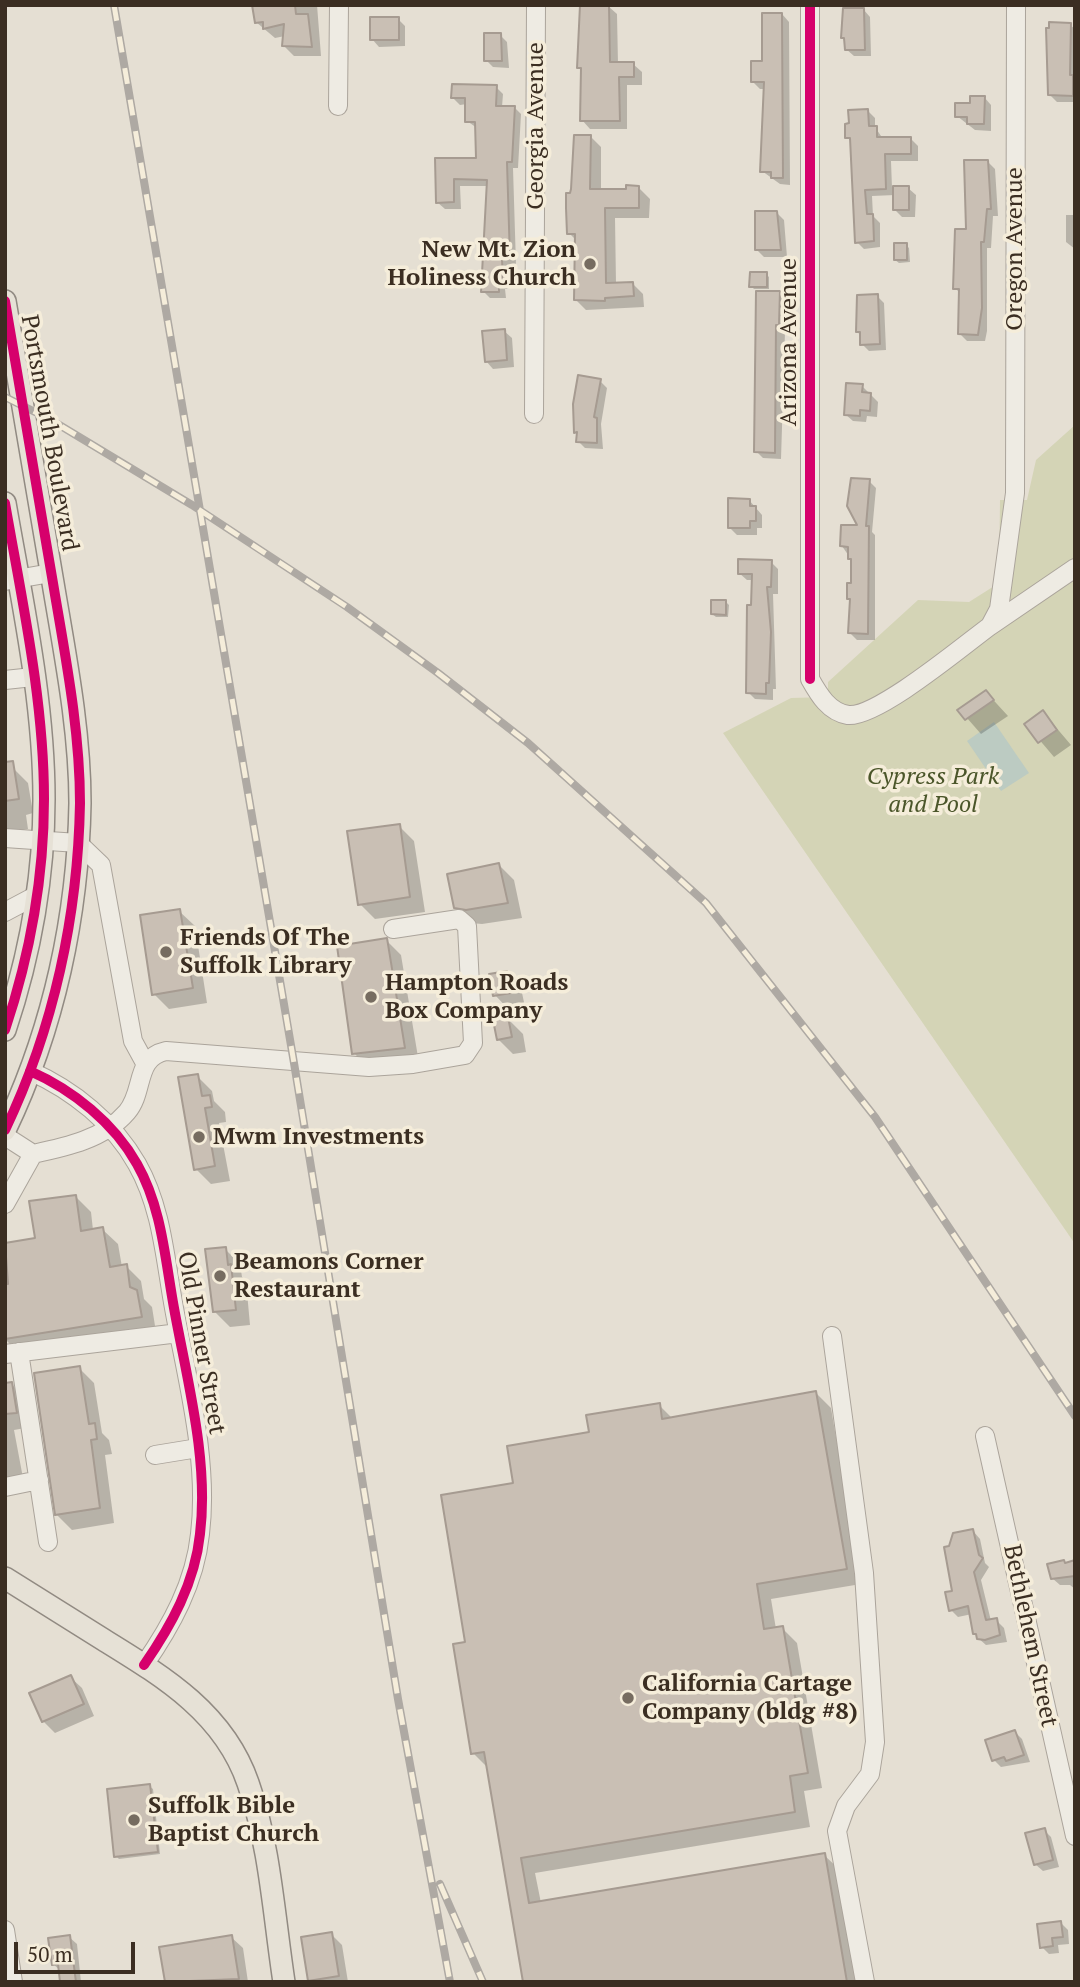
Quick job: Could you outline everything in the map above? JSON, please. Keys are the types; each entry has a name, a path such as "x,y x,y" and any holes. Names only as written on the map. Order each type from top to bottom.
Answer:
{"main road":[{"name":"Portsmouth Boulevard","path":"5,301 51,572 77,749 78,842 68,933 58,983 30,1071 5,1130"},
{"path":"5,503 12,580 33,677 41,743 42,840 37,895 13,974 5,1030"},
{"path":"5,1578 144,1665 199,1706 224,1737 247,1780 256,1808 284,1982"}],"street":[{"path":"338,106 339,5"},
{"name":"Georgia Avenue","path":"534,414 536,5"},
{"name":"Arizona Avenue","path":"810,5 810,679 829,706 839,713 862,714 886,702 990,626"},
{"name":"Oregon Avenue","path":"990,626 999,609 1005,582 1015,493 1016,5"},
{"path":"990,626 1075,568"},
{"path":"12,580 51,572"},
{"path":"5,680 33,677"},
{"path":"5,838 78,842 101,865 133,1041 145,1063"},
{"path":"5,912 37,895"},
{"path":"5,1136 33,1154 77,1144 110,1126 135,1101 145,1063 156,1053 166,1051 369,1067 413,1064 465,1055 473,1043 467,926 459,919 393,929"},
{"name":"Old Pinner Street","path":"30,1071 60,1087 110,1126 137,1164 158,1216 198,1448 201,1532 193,1567 178,1608 144,1665"},
{"path":"5,1204 33,1154"},
{"path":"48,1542 39,1480 12,1353 179,1333"},
{"path":"832,1336 864,1573 875,1742 870,1774 846,1806 837,1831 865,1982"},
{"name":"Bethlehem Street","path":"985,1436 1066,1759 1075,1836"},
{"path":"155,1455 198,1448"},
{"path":"5,1487 39,1480"},
{"path":"5,1930 13,1982"}],"green space":[{"name":"Cypress Park and Pool","path":"1075,425 1075,1244 723,733 791,698 828,697 828,682 918,600 969,602 999,583 1000,500 1027,500 1036,460"}],"shaded area":[{"path":"994,722 1029,773 1001,791 967,741"}],"building":[{"path":"252,5 295,5 296,14 308,14 312,47 282,46 284,24 263,29 263,22 255,23"},
{"path":"580,5 609,5 610,62 634,62 634,77 619,77 620,121 580,121 581,68 577,68"},
{"path":"843,8 864,8 865,50 845,50 844,38 841,38"},
{"path":"762,13 782,13 783,178 771,178 771,172 760,172 764,82 751,82 751,61 762,61"},
{"path":"370,17 399,17 399,40 370,40"},
{"path":"1049,22 1071,23 1070,75 1073,75 1073,96 1048,95 1046,28 1049,28"},
{"path":"484,33 501,33 502,61 484,61"},
{"path":"452,84 497,85 496,106 515,106 512,162 507,162 510,259 502,259 503,282 499,282 499,292 481,292 487,180 454,179 454,202 436,203 435,158 476,158 475,122 465,122 465,98 451,98"},
{"path":"970,96 985,96 984,124 967,124 967,117 955,117 955,103 970,103"},
{"path":"868,109 869,126 877,126 877,137 911,137 911,154 885,154 886,189 865,190 867,214 873,214 874,241 855,243 850,138 845,138 845,124 849,123 848,110"},
{"path":"574,135 591,135 590,189 626,189 626,185 639,186 639,208 605,208 606,283 633,282 634,296 605,298 605,301 574,300 575,234 567,234 566,193 570,193 571,189"},
{"path":"964,160 988,160 991,209 987,209 984,242 981,242 982,308 978,335 958,334 959,289 953,289 955,229 966,229"},
{"path":"893,186 909,186 909,210 893,210"},
{"path":"755,211 777,211 781,250 755,250"},
{"path":"894,243 907,243 907,260 894,260"},
{"path":"750,272 767,272 767,287 749,287"},
{"path":"756,291 780,291 779,325 776,325 775,453 754,452"},
{"path":"878,294 880,344 860,345 860,332 856,332 857,295"},
{"path":"505,329 507,360 485,362 482,331"},
{"path":"578,375 601,379 594,417 597,418 597,443 576,442 573,404"},
{"path":"846,383 863,384 862,392 871,393 870,411 860,410 860,416 844,415"},
{"path":"851,478 870,479 866,526 869,526 868,634 848,633 850,599 847,599 847,583 851,583 851,559 848,559 848,547 840,546 841,525 857,525 847,506"},
{"path":"728,498 750,499 750,506 756,506 756,521 750,521 750,528 728,528"},
{"path":"738,559 772,560 771,587 767,587 771,632 769,683 766,683 766,694 746,693 747,605 751,605 752,574 738,574"},
{"path":"711,600 726,600 726,615 711,614"},
{"path":"986,690 994,700 965,720 957,710"},
{"path":"1043,710 1057,730 1038,743 1024,724"},
{"path":"13,761 19,799 5,801 5,762"},
{"path":"400,824 410,897 358,905 347,831"},
{"path":"499,863 508,903 466,910 454,908 447,874"},
{"name":"Friends Of The Suffolk Library","path":"180,909 193,988 152,995 140,915"},
{"name":"Hampton Roads Box Company","path":"387,938 405,1048 352,1054 337,946"},
{"path":"507,971 511,993 493,996 489,974"},
{"path":"508,1017 512,1037 497,1040 493,1020"},
{"name":"Mwm Investments","path":"198,1074 202,1096 210,1095 212,1107 205,1108 215,1166 194,1170 178,1077"},
{"path":"76,1195 81,1231 103,1227 110,1267 127,1264 130,1287 137,1290 142,1317 5,1339 5,1284 8,1284 5,1243 35,1238 29,1201"},
{"name":"Beamons Corner Restaurant","path":"226,1247 228,1265 231,1264 236,1310 213,1312 205,1249"},
{"path":"80,1366 89,1424 95,1423 97,1439 91,1440 100,1508 55,1515 34,1373"},
{"path":"12,1382 17,1413 5,1414 5,1383"},
{"name":"California Cartage Company (bldg #8)","path":"816,1391 847,1569 757,1584 764,1629 783,1626 808,1773 790,1776 795,1812 521,1858 529,1903 825,1853 847,1982 523,1982 484,1752 471,1754 453,1644 465,1642 441,1495 513,1483 507,1446 589,1432 586,1415 660,1403 662,1419"},
{"path":"973,1529 979,1555 983,1558 974,1572 986,1620 997,1618 1000,1635 985,1640 977,1639 976,1634 973,1634 968,1606 949,1611 945,1592 952,1591 944,1547 949,1546 953,1533"},
{"path":"1064,1560 1065,1563 1075,1560 1075,1576 1051,1579 1047,1564"},
{"path":"71,1675 84,1704 42,1722 29,1693"},
{"path":"1015,1730 1024,1755 1006,1761 1004,1757 992,1761 985,1740"},
{"name":"Suffolk Bible Baptist Church","path":"150,1784 158,1852 114,1857 107,1789"},
{"path":"1045,1828 1053,1860 1034,1865 1025,1833"},
{"path":"1061,1921 1063,1937 1052,1938 1053,1946 1040,1948 1037,1924"},
{"path":"332,1932 339,1976 308,1981 301,1937"},
{"path":"70,1935 76,1982 60,1982 58,1964 52,1965 48,1938"},
{"path":"232,1935 239,1979 165,1982 159,1947"}],"railway":[{"path":"114,5 294,1063 398,1699 450,1982"},
{"path":"5,397 51,420 192,505 347,607 528,743 706,903 875,1117 1075,1416"},
{"path":"440,1884 483,1982"}],"cycle path":[{"path":"810,5 810,679"},
{"path":"5,301 71,692 80,803 74,887 60,970 37,1052 5,1130"},
{"path":"5,503 36,688 44,799 34,916 22,973 5,1030"},
{"path":"30,1071 77,1098 117,1135 128,1149 145,1181 162,1234 195,1420 202,1478 202,1506 197,1552 187,1587 172,1619 144,1665"}],"place":[{"name":"New Mt. Zion Holiness Church","path":"590,264"},
{"name":"Friends Of The Suffolk Library","path":"166,952"},
{"name":"Hampton Roads Box Company","path":"371,997"},
{"name":"Mwm Investments","path":"199,1137"},
{"name":"Beamons Corner Restaurant","path":"220,1276"},
{"name":"California Cartage Company (bldg #8)","path":"628,1698"},
{"name":"Suffolk Bible Baptist Church","path":"134,1820"}]}
